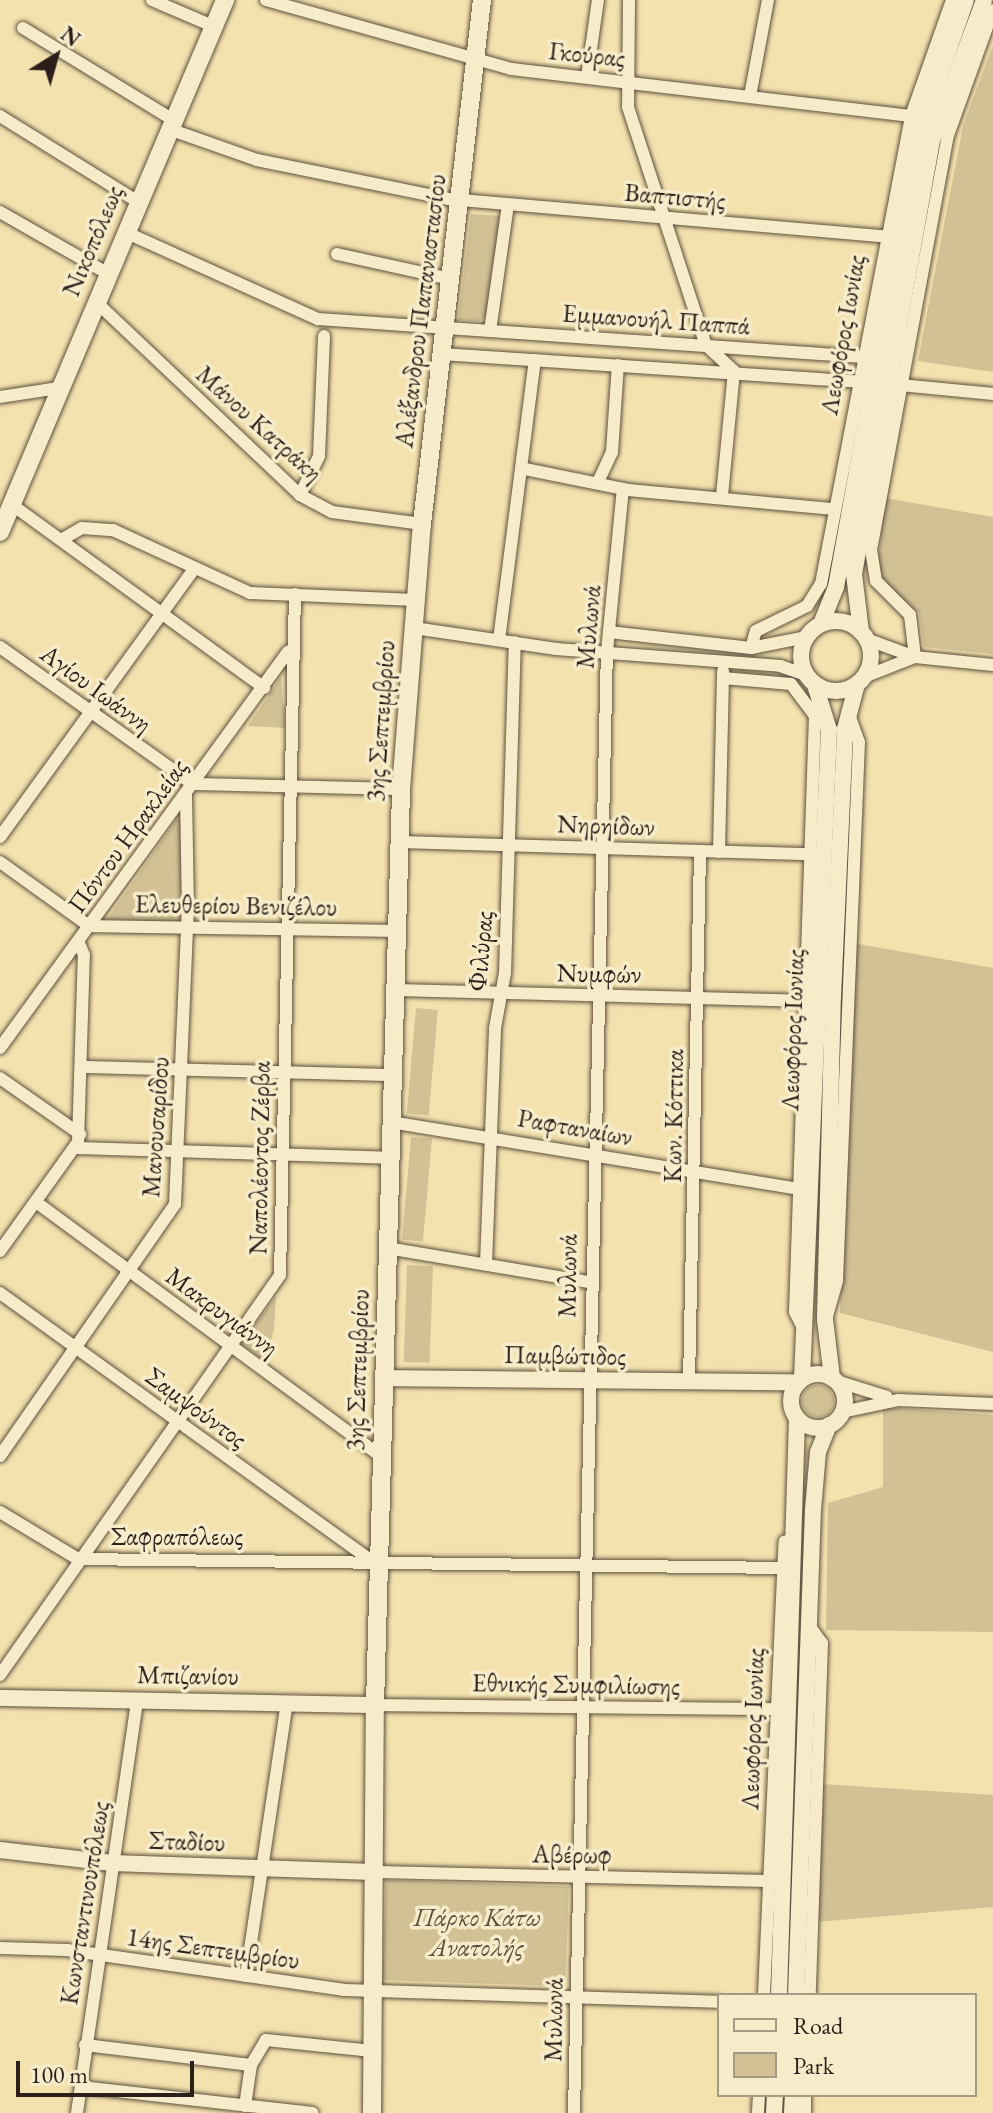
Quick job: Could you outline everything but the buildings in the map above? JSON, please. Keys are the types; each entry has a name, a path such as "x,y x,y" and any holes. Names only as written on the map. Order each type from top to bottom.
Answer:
{"main road":[{"name":"Νικοπόλεως","path":"0,532 95,301 225,0"},
{"name":"Αλέξανδρου Παπαναστασίου","path":"414,628 422,524 482,0"},
{"name":"3ης Σεπτεμβρίου","path":"372,2113 373,1558 382,1457 401,789 414,628"}],"street":[{"path":"152,0 213,26"},
{"name":"Γκούρας","path":"266,0 476,60 623,82 911,116"},
{"path":"587,77 598,0"},
{"path":"629,0 623,82 706,345 734,371 722,496"},
{"path":"750,96 768,0"},
{"name":"Λεωφόρος Ιωνίας","path":"842,1412 825,1319 848,711 861,681 864,635 854,574 881,384 864,357 885,236 911,116 952,0"},
{"path":"915,657 910,615 884,592 872,567 881,384 918,137 966,0"},
{"path":"881,384 932,140 984,0"},
{"path":"881,384 947,138 993,10"},
{"name":"Βαπτιστής","path":"23,28 171,124 257,160 460,200 885,236"},
{"path":"0,116 138,202"},
{"path":"490,331 508,204"},
{"path":"0,212 107,273"},
{"name":"Εμμανουήλ Παππά","path":"125,232 305,316 864,357"},
{"path":"337,254 451,279"},
{"name":"Μάνου Κατράκη","path":"95,301 300,495 332,512 422,524"},
{"path":"300,495 319,456 324,336"},
{"name":"Εμμανουήλ Παππά","path":"441,354 734,371 993,394"},
{"path":"499,640 525,469 535,360"},
{"path":"598,482 612,452 618,365"},
{"name":"Λεωφόρος Ιωνίας","path":"751,648 756,631 814,597 834,509 881,384"},
{"name":"Λεωφόρος Ιωνίας","path":"779,1993 798,1468 795,1413 808,1336 829,730 800,656 806,637 821,624 834,600 881,384"},
{"path":"0,397 59,388"},
{"path":"525,469 623,489 834,509"},
{"name":"Μυλωνά","path":"574,2113 589,1282 607,651 623,489"},
{"path":"11,504 264,688"},
{"path":"61,540 82,528 113,530 240,591 416,600"},
{"path":"0,837 195,568"},
{"name":"Ναπολέοντος Ζέρβα","path":"0,1675 175,1420 280,1275 289,648 295,594"},
{"path":"821,624 842,622 915,657 993,665"},
{"path":"414,628 723,664 810,680 836,692 915,657"},
{"path":"609,632 751,648 806,637"},
{"name":"Φιλύρας","path":"486,1264 509,845 515,642"},
{"name":"Αγίου Ιωάννη","path":"0,647 91,712 189,789"},
{"name":"Πόντου Ηρακλείας","path":"0,1048 264,688 289,648"},
{"path":"719,852 723,664"},
{"path":"723,678 782,681 807,699 816,749 804,1001 795,1312 808,1336"},
{"path":"189,789 401,789"},
{"name":"Μανουσαρίδου","path":"0,1456 171,1216 180,1153 189,789"},
{"name":"Νηρηίδων","path":"399,842 811,854"},
{"name":"Κων. Κόττικα","path":"689,1382 696,1171 700,851"},
{"path":"0,862 89,926"},
{"name":"Ελευθερίου Βενιζέλου","path":"89,926 395,931"},
{"path":"0,1251 76,1148 80,1134 83,1067 78,941"},
{"name":"Νυμφών","path":"393,990 804,1001"},
{"path":"83,1067 391,1075"},
{"path":"0,1078 80,1134"},
{"name":"Ραφταναίων","path":"390,1122 491,1136 799,1189"},
{"path":"76,1148 390,1158"},
{"name":"Μακρυγιάννη","path":"36,1202 382,1457"},
{"path":"387,1248 589,1282"},
{"name":"Σαμψούντος","path":"0,1293 373,1558"},
{"name":"Παμβώτιδος","path":"383,1378 689,1382 745,1387 834,1380"},
{"path":"834,1380 898,1400"},
{"name":"Παμβώτιδος","path":"745,1387 795,1413 829,1425"},
{"path":"829,1425 842,1412 898,1400 993,1404"},
{"name":"Λεωφόρος Ιωνίας","path":"796,1993 816,1465 829,1425"},
{"name":"Λεωφόρος Ιωνίας","path":"764,1993 788,1490 798,1468"},
{"name":"Σαφραπόλεως","path":"0,1512 78,1559 373,1558 784,1568"},
{"name":"Λεωφόρος Ιωνίας","path":"808,1624 822,1643 810,1993"},
{"name":"Μπιζανίου","path":"0,1698 375,1705"},
{"name":"Κωνσταντινουπόλεως","path":"77,2113 97,1955 137,1700"},
{"path":"246,1976 287,1702"},
{"name":"Εθνικής Συμφιλίωσης","path":"375,1705 777,1709"},
{"name":"Σταδίου","path":"0,1850 112,1863 373,1872"},
{"name":"Αβέρωφ","path":"373,1872 771,1881"},
{"name":"14ης Σεπτεμβρίου","path":"0,1948 97,1955 372,1991 717,2002"},
{"path":"245,2106 251,2065 266,2040 372,2051"},
{"path":"85,2045 251,2065"},
{"path":"81,2087 228,2108 245,2106 313,2113"}],"green space":[{"path":"993,45 993,372 918,361 963,126"},
{"path":"471,214 501,216 487,316 479,321 458,320"},
{"path":"885,498 993,517 993,654 924,647 919,613 885,585 878,565"},
{"path":"281,676 285,728 248,726 271,692"},
{"path":"183,817 180,924 106,921 176,820"},
{"path":"853,943 993,968 993,1352 840,1313"},
{"path":"416,1008 438,1010 429,1116 407,1114"},
{"path":"411,1137 432,1139 423,1241 402,1240"},
{"path":"407,1265 433,1266 430,1363 404,1362"},
{"path":"276,1296 274,1330 265,1361 241,1344"},
{"path":"818,1385 829,1390 834,1401 829,1412 818,1417 807,1412 802,1401 807,1390"},
{"path":"883,1407 993,1415 993,1632 826,1630 828,1503 883,1487"},
{"path":"822,1784 993,1795 993,1907 816,1922"},
{"name":"Πάρκο Κάτω Ανατολής","path":"386,1880 569,1886 565,1986 383,1980"}]}
